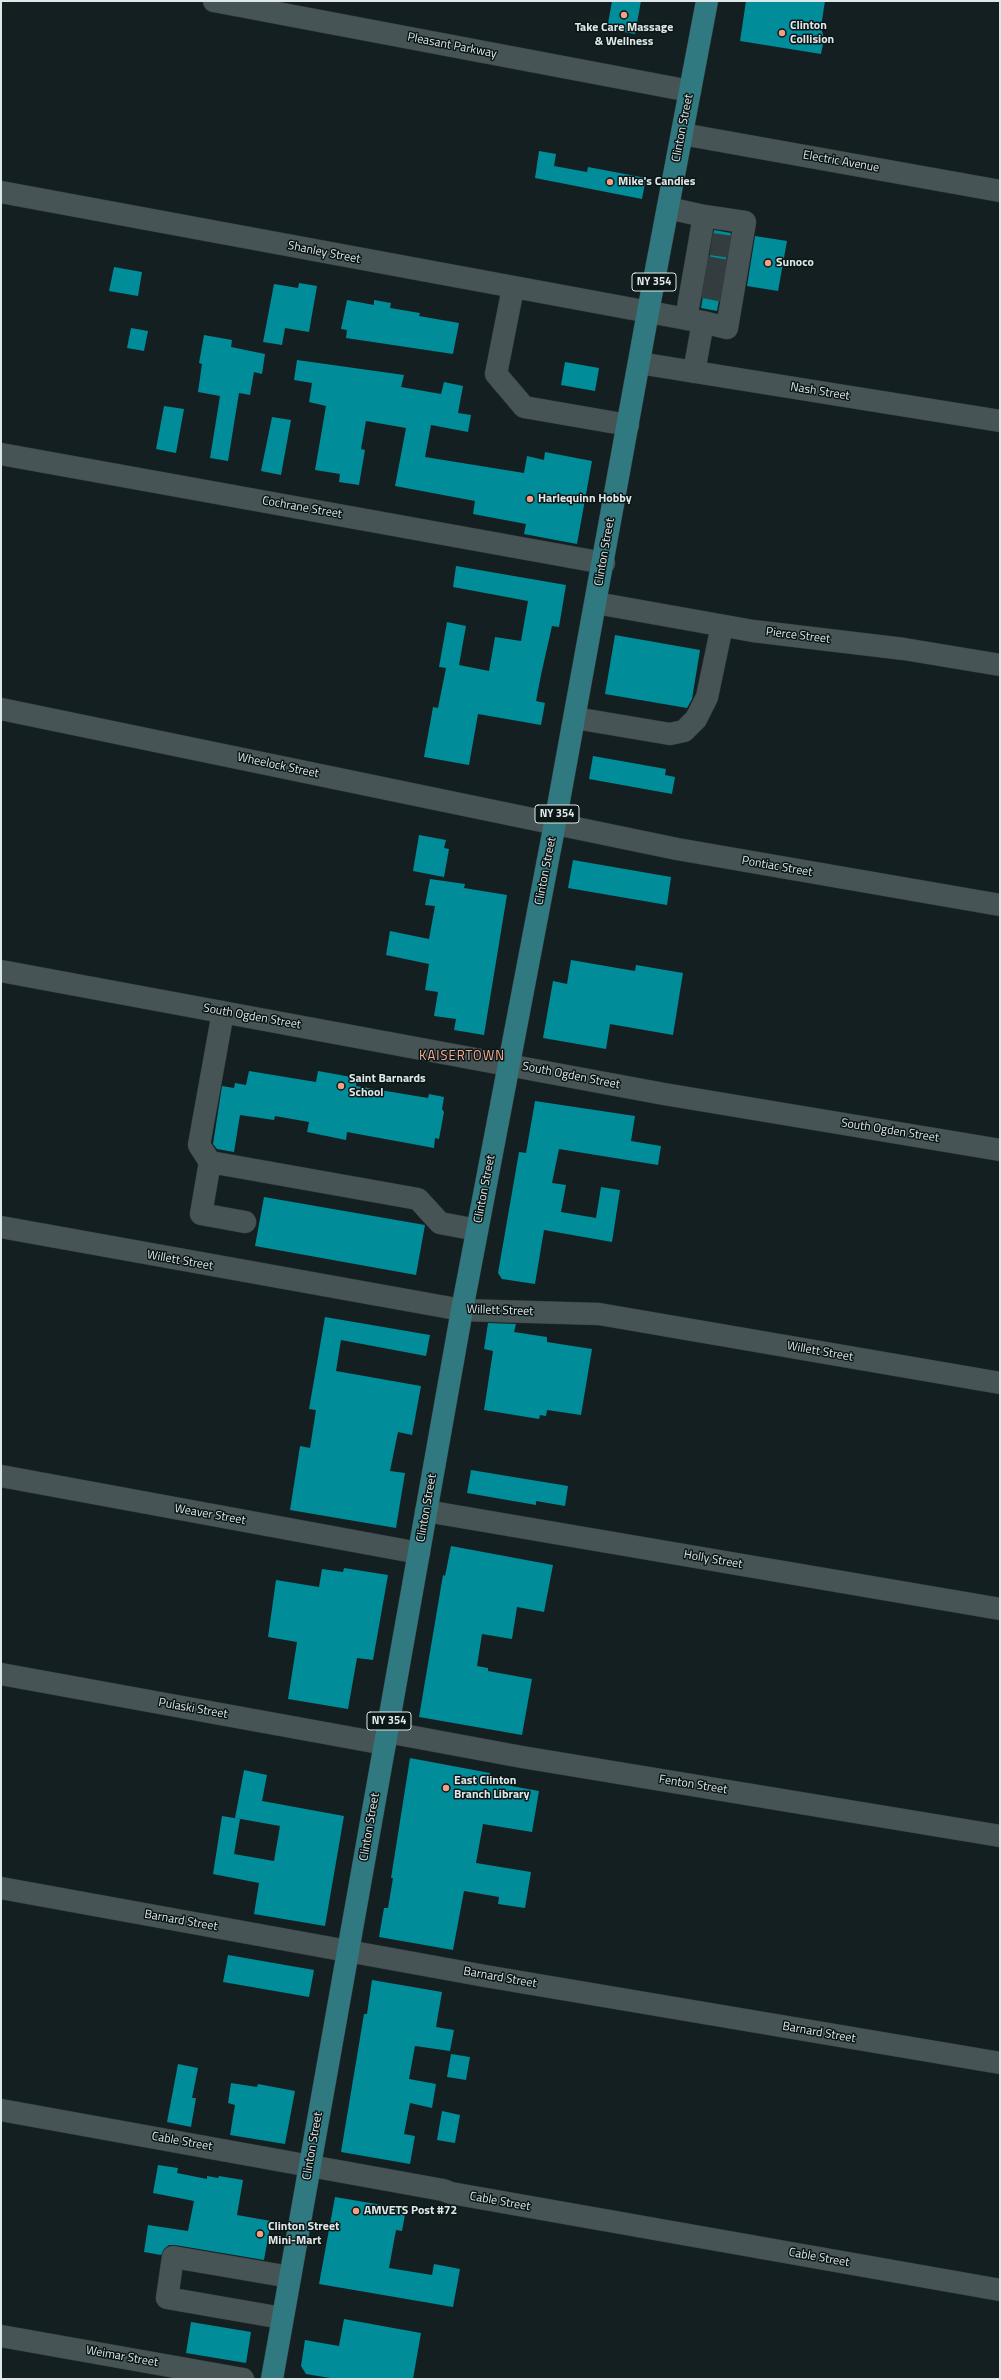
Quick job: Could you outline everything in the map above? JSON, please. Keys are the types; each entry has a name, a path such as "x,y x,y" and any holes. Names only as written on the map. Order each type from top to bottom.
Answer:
{"main road":[{"name":"Clinton Street","path":"272,2379 462,1310 575,718 648,312 708,1"}],"street":[{"name":"Pleasant Parkway","path":"214,1 690,91"},
{"name":"Electric Avenue","path":"682,134 1000,191"},
{"name":"Shanley Street","path":"1,192 727,328 715,279"},
{"path":"668,208 704,216 745,222 736,248 715,279 695,321 694,372"},
{"path":"704,216 705,243 715,279"},
{"path":"513,288 496,374 524,407 628,425"},
{"name":"Nash Street","path":"639,363 1000,421"},
{"name":"Cochrane Street","path":"1,454 604,563"},
{"name":"Pierce Street","path":"596,603 722,626 904,649 1000,665"},
{"path":"575,718 670,734 684,731 696,719 707,697 722,626"},
{"name":"Wheelock Street","path":"1,709 555,823"},
{"name":"Pontiac Street","path":"555,823 677,849 1000,905"},
{"name":"South Ogden Street","path":"1,971 509,1064 664,1094 1000,1150"},
{"path":"222,1012 199,1145 210,1162 201,1214 245,1222"},
{"path":"210,1162 418,1199 440,1223 477,1230"},
{"name":"Willett Street","path":"1,1227 462,1310 599,1314 1000,1383"},
{"name":"Weaver Street","path":"1,1476 419,1553"},
{"name":"Holly Street","path":"426,1511 1000,1609"},
{"name":"Pulaski Street","path":"1,1674 386,1738"},
{"name":"Fenton Street","path":"386,1738 522,1757 1000,1836"},
{"name":"Barnard Street","path":"1,1888 348,1951 1000,2063"},
{"name":"Cable Street","path":"1,2110 310,2165 443,2190 451,2193 1000,2290"},
{"path":"282,2318 166,2298 173,2258 290,2277"},
{"name":"Weimar Street","path":"1,2336 243,2379"}],"building":[{"name":"Take Care Massage & Wellness","path":"612,1 641,1 635,34 607,29"},
{"name":"Clinton Collision","path":"746,1 825,1 821,27 824,39 821,54 740,41"},
{"name":"Mike's Candies","path":"539,151 556,154 554,166 587,172 588,167 646,178 642,199 535,178"},
{"path":"714,230 731,233 717,311 701,308"},
{"name":"Sunoco","path":"755,236 787,241 778,291 747,286"},
{"path":"114,267 142,272 138,296 109,291"},
{"path":"299,283 317,286 309,332 285,328 282,345 263,342 274,284 298,288"},
{"path":"347,300 374,305 374,300 391,303 390,308 420,313 419,316 459,323 453,354 346,338 347,330 341,329"},
{"path":"131,328 148,331 144,351 127,348"},
{"path":"204,335 232,340 231,347 265,354 262,374 254,372 250,395 239,393 228,461 210,458 220,396 198,392 202,364 199,363"},
{"path":"297,360 404,375 401,387 441,394 444,382 463,386 458,413 471,415 468,432 431,425 425,457 524,473 527,456 544,460 545,452 592,461 577,544 524,534 526,524 473,514 475,501 395,486 406,428 366,421 361,449 365,450 359,485 339,482 340,474 315,470 326,406 309,402 312,383 294,380"},
{"path":"565,362 599,368 595,391 561,385"},
{"path":"164,406 184,409 176,453 156,449"},
{"path":"272,417 291,420 281,475 261,471"},
{"path":"456,566 566,585 559,627 552,626 536,701 545,703 541,725 478,714 469,765 424,757 433,707 438,708 446,668 439,667 447,622 466,626 459,665 489,671 495,637 521,641 528,601 453,587"},
{"path":"615,635 700,650 692,699 687,708 605,694"},
{"path":"593,756 666,769 665,775 675,777 672,794 589,779"},
{"path":"419,835 446,840 444,848 449,849 444,877 413,871"},
{"path":"573,860 671,877 667,905 568,888"},
{"path":"430,879 465,884 464,888 507,895 484,1035 454,1030 456,1019 434,1016 438,992 425,990 429,964 386,955 390,931 429,939 435,906 425,905"},
{"path":"571,960 635,971 636,965 683,973 673,1035 610,1024 606,1049 543,1038 553,981 567,984"},
{"path":"249,1071 316,1082 318,1071 357,1078 356,1086 428,1098 429,1094 444,1097 442,1109 444,1112 439,1139 435,1138 434,1148 347,1132 346,1140 307,1132 309,1122 275,1116 274,1120 240,1115 234,1152 217,1149 213,1144 222,1086 234,1088 235,1083 246,1085"},
{"path":"535,1101 635,1116 631,1141 661,1146 658,1165 559,1149 552,1183 566,1185 561,1212 596,1218 601,1187 620,1190 612,1242 544,1230 535,1284 502,1279 498,1273 519,1152 526,1153"},
{"path":"264,1197 425,1225 416,1275 255,1246"},
{"path":"325,1317 430,1335 426,1356 341,1340 336,1371 421,1386 412,1435 398,1432 390,1471 405,1473 396,1528 290,1510 300,1446 310,1448 316,1410 309,1409"},
{"path":"488,1323 516,1324 514,1332 547,1337 547,1342 592,1349 581,1415 547,1410 546,1416 540,1415 539,1419 484,1410 493,1351 484,1349"},
{"path":"471,1470 568,1486 565,1506 536,1501 536,1505 467,1493"},
{"path":"451,1546 553,1565 544,1612 517,1607 512,1639 482,1634 477,1666 488,1668 488,1671 532,1679 522,1735 419,1717 443,1575 445,1576"},
{"path":"344,1568 388,1575 373,1660 357,1658 348,1709 288,1699 297,1642 268,1637 276,1580 319,1587 322,1569 343,1572"},
{"path":"410,1758 490,1773 489,1782 539,1791 532,1832 483,1824 476,1863 531,1872 525,1908 498,1904 499,1897 464,1891 453,1950 379,1937 384,1908 388,1908 393,1878 391,1878"},
{"path":"244,1770 267,1775 262,1801 344,1816 325,1926 254,1914 259,1883 213,1874 222,1816 240,1819 234,1854 274,1861 280,1826 235,1818"},
{"path":"228,1955 314,1970 309,1997 223,1982"},
{"path":"372,1980 442,1992 436,2027 454,2030 450,2051 415,2046 409,2079 436,2084 432,2108 410,2103 404,2134 415,2136 410,2164 341,2152 364,2014 367,2014"},
{"path":"451,2054 470,2057 466,2080 447,2077"},
{"path":"178,2064 198,2068 192,2098 196,2098 191,2127 167,2122"},
{"path":"231,2083 257,2087 258,2084 295,2091 285,2144 230,2135 235,2105 228,2103"},
{"path":"442,2111 460,2115 455,2143 437,2140"},
{"path":"158,2165 178,2168 177,2173 207,2179 207,2176 218,2178 219,2176 243,2180 237,2215 271,2221 264,2260 175,2245 169,2245 164,2249 161,2255 144,2252 148,2225 188,2231 194,2201 153,2193"},
{"path":"335,2197 406,2209 402,2231 396,2230 389,2268 432,2275 434,2264 460,2269 453,2307 319,2284"},
{"path":"344,2319 421,2333 413,2379 336,2379 306,2374 301,2366 305,2340 339,2346"},
{"path":"191,2322 251,2332 246,2363 186,2353"}],"tunnel":[{"path":"711,244 732,247"},
{"path":"706,267 728,271"},
{"path":"703,287 724,291"}],"place":[{"name":"Take Care Massage & Wellness","path":"624,15"},
{"name":"Clinton Collision","path":"782,33"},
{"name":"Mike's Candies","path":"610,182"},
{"name":"Sunoco","path":"768,263"},
{"name":"Harlequinn Hobby","path":"530,499"},
{"name":"Saint Barnards School","path":"341,1086"},
{"name":"East Clinton Branch Library","path":"446,1788"},
{"name":"AMVETS Post #72","path":"356,2211"},
{"name":"Clinton Street Mini-Mart","path":"260,2234"}],"district":[{"name":"KAISERTOWN","path":"462,1057"}]}
